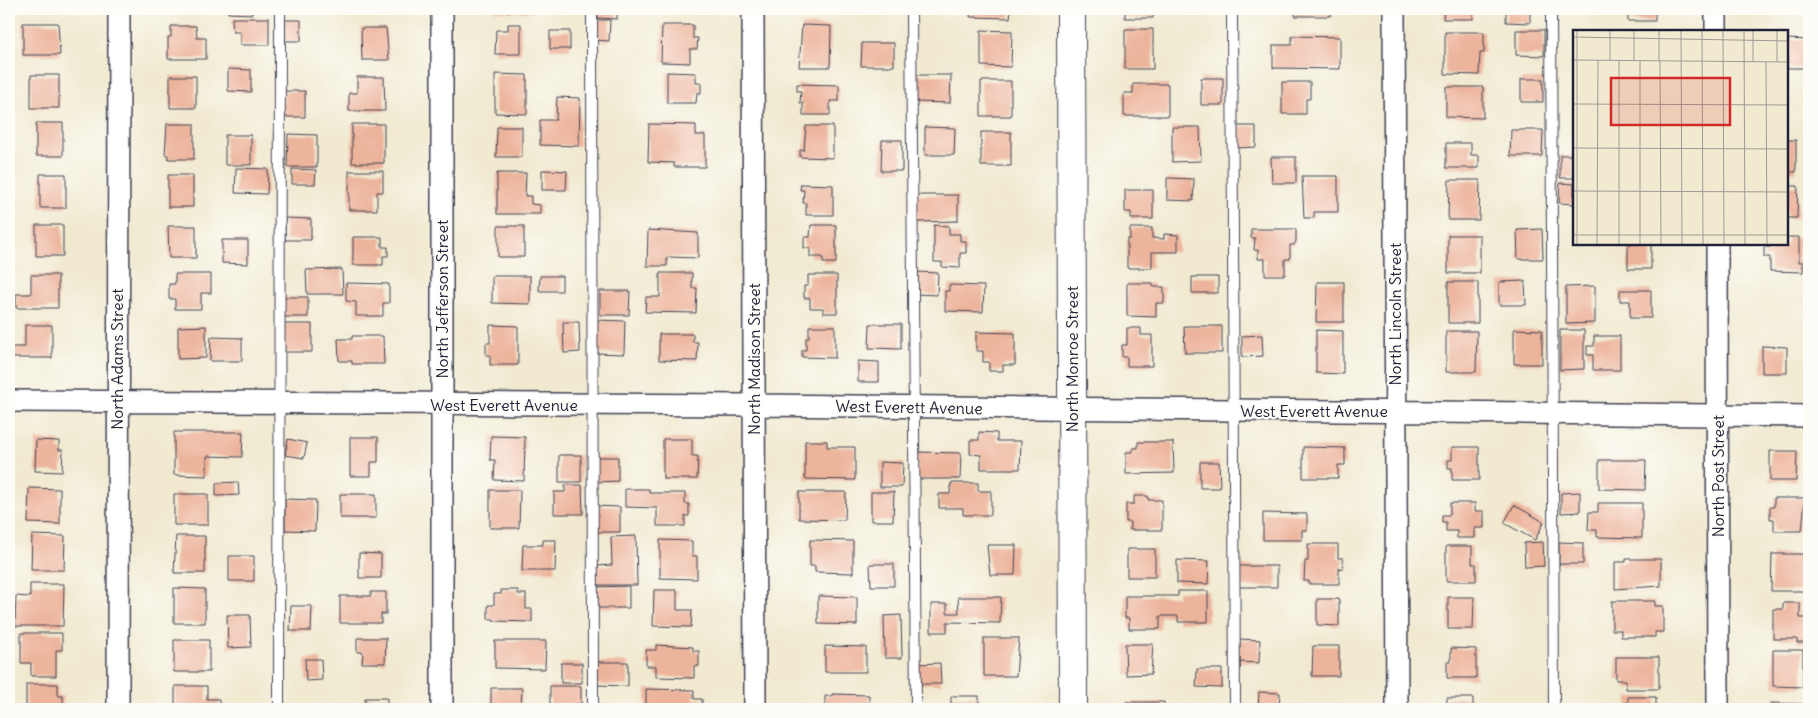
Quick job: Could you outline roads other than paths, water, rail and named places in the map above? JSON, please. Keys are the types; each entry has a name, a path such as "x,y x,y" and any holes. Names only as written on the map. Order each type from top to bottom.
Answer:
{"main road":[{"name":"North Monroe Street","path":"1071,9 1073,709"}],"street":[{"name":"North Adams Street","path":"118,709 119,9"},
{"name":"North Jefferson Street","path":"442,9 442,709"},
{"name":"North Madison Street","path":"753,9 756,709"},
{"name":"North Lincoln Street","path":"1394,9 1397,709"},
{"path":"1716,9 1716,30"},
{"name":"North Post Street","path":"1717,245 1718,709"},
{"name":"West Everett Avenue","path":"9,401 442,405 754,405 1809,416"}],"lane":[{"path":"279,709 280,9"},
{"path":"592,9 593,709"},
{"path":"910,9 916,709"},
{"path":"1232,9 1235,709"},
{"path":"1552,9 1554,709"}]}
